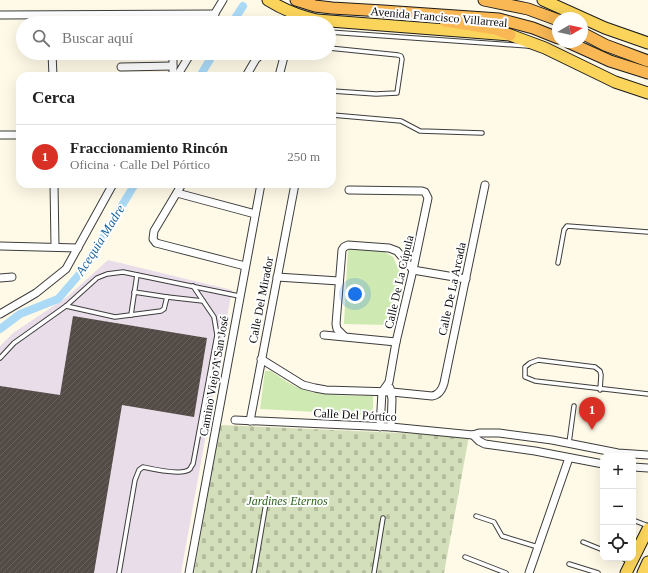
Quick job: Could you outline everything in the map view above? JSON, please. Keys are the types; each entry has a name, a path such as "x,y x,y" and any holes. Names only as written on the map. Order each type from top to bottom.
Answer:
{"highway":[{"name":"Avenida Francisco Villarreal","path":"296,0 315,6 332,8 383,10 499,19 533,28 552,36"},
{"name":"Avenida Francisco Villarreal","path":"484,0 517,7 552,18"},
{"path":"383,10 495,29 510,35"},
{"path":"588,35 605,45 648,61"},
{"path":"581,48 610,61 648,72"}],"main road":[{"name":"Avenida Francisco Villarreal","path":"268,0 291,16"},
{"path":"543,0 605,28 648,43"},
{"name":"Avenida Francisco Villarreal","path":"336,22 510,35 545,48 615,82 648,93"},
{"path":"636,546 648,529"},
{"path":"626,561 626,573"}],"street":[{"path":"0,15 215,14 223,0"},
{"path":"52,60 52,72"},
{"path":"173,60 173,72"},
{"path":"179,72 187,60"},
{"path":"248,72 255,60"},
{"path":"280,72 283,60"},
{"path":"121,67 173,66"},
{"path":"0,135 16,135"},
{"name":"Calle De La Arcada","path":"392,392 432,396 437,395 440,392 444,383 485,185"},
{"path":"54,188 55,246"},
{"path":"0,314 36,293 66,269 111,188"},
{"path":"180,188 154,231 153,239 156,243 245,266"},
{"name":"Camino Viejo A San José","path":"188,573 260,188"},
{"name":"Calle Del Mirador","path":"250,421 293,188"},
{"name":"Calle De La Cúpula","path":"349,190 422,191 425,192 428,198 396,342 389,382 382,392"},
{"path":"177,193 255,214"},
{"path":"344,336 337,329 336,324 342,250 348,245 389,248 397,251 413,270 466,279"},
{"path":"0,246 55,246 78,248"},
{"path":"0,278 12,277"},
{"path":"277,277 339,281"},
{"path":"324,335 396,342"},
{"path":"261,359 298,382 314,388 326,390 392,392"},
{"name":"Calle De La Cúpula","path":"389,382 392,392 391,428"},
{"path":"380,427 382,392"},
{"name":"Calle Del Pórtico","path":"235,420 380,427 473,435 479,433 499,433 570,443 618,453 648,455"},
{"name":"Calle Del Pórtico","path":"473,435 485,444 535,451 600,463"},
{"path":"529,573 569,458"},
{"path":"636,467 648,468"}],"lane":[{"path":"336,33 545,48"},
{"path":"336,49 398,55 402,58 397,93 376,94 336,91"},
{"path":"336,115 401,121 420,131 482,133"},
{"path":"558,263 564,230 567,226 648,232"},
{"path":"0,358 14,343 66,306 97,278 114,273 122,272 240,296"},
{"path":"131,315 137,275"},
{"path":"119,573 135,480 139,470 143,467 186,472 190,469 192,464 217,335 214,317 192,286"},
{"path":"134,292 203,301"},
{"path":"66,306 115,317 161,311 164,309 167,297"},
{"path":"600,390 601,375 600,371 595,367 538,360 525,367 524,377 535,381 600,390 648,394"},
{"path":"570,443 574,406"},
{"path":"254,573 266,503"},
{"path":"476,516 494,522 502,536 538,547"},
{"path":"374,573 383,518"},
{"path":"636,521 648,526"},
{"path":"584,542 600,549"},
{"path":"465,557 506,573"},
{"path":"569,564 598,573"}],"shaded area":[{"path":"108,260 232,290 181,573 0,573 0,346 13,333 67,297"}],"green space":[{"path":"348,248 380,249 393,257 400,273 388,325 344,324"},
{"path":"265,371 271,371 287,382 312,392 330,395 373,396 373,415 260,409"},
{"name":"Jardines Eternos","path":"220,425 469,436 444,573 194,573"}],"building":[{"path":"73,316 207,338 194,417 122,405 94,573 0,573 0,386 60,395"}],"waterway":[{"name":"Acequia Madre","path":"237,16 243,6"},
{"name":"Acequia Madre","path":"202,72 210,60"},
{"name":"Acequia Madre","path":"0,329 20,314 58,299 83,270 133,188"}],"place":[{"name":"Fraccionamiento Rincón","path":"592,430"}]}
